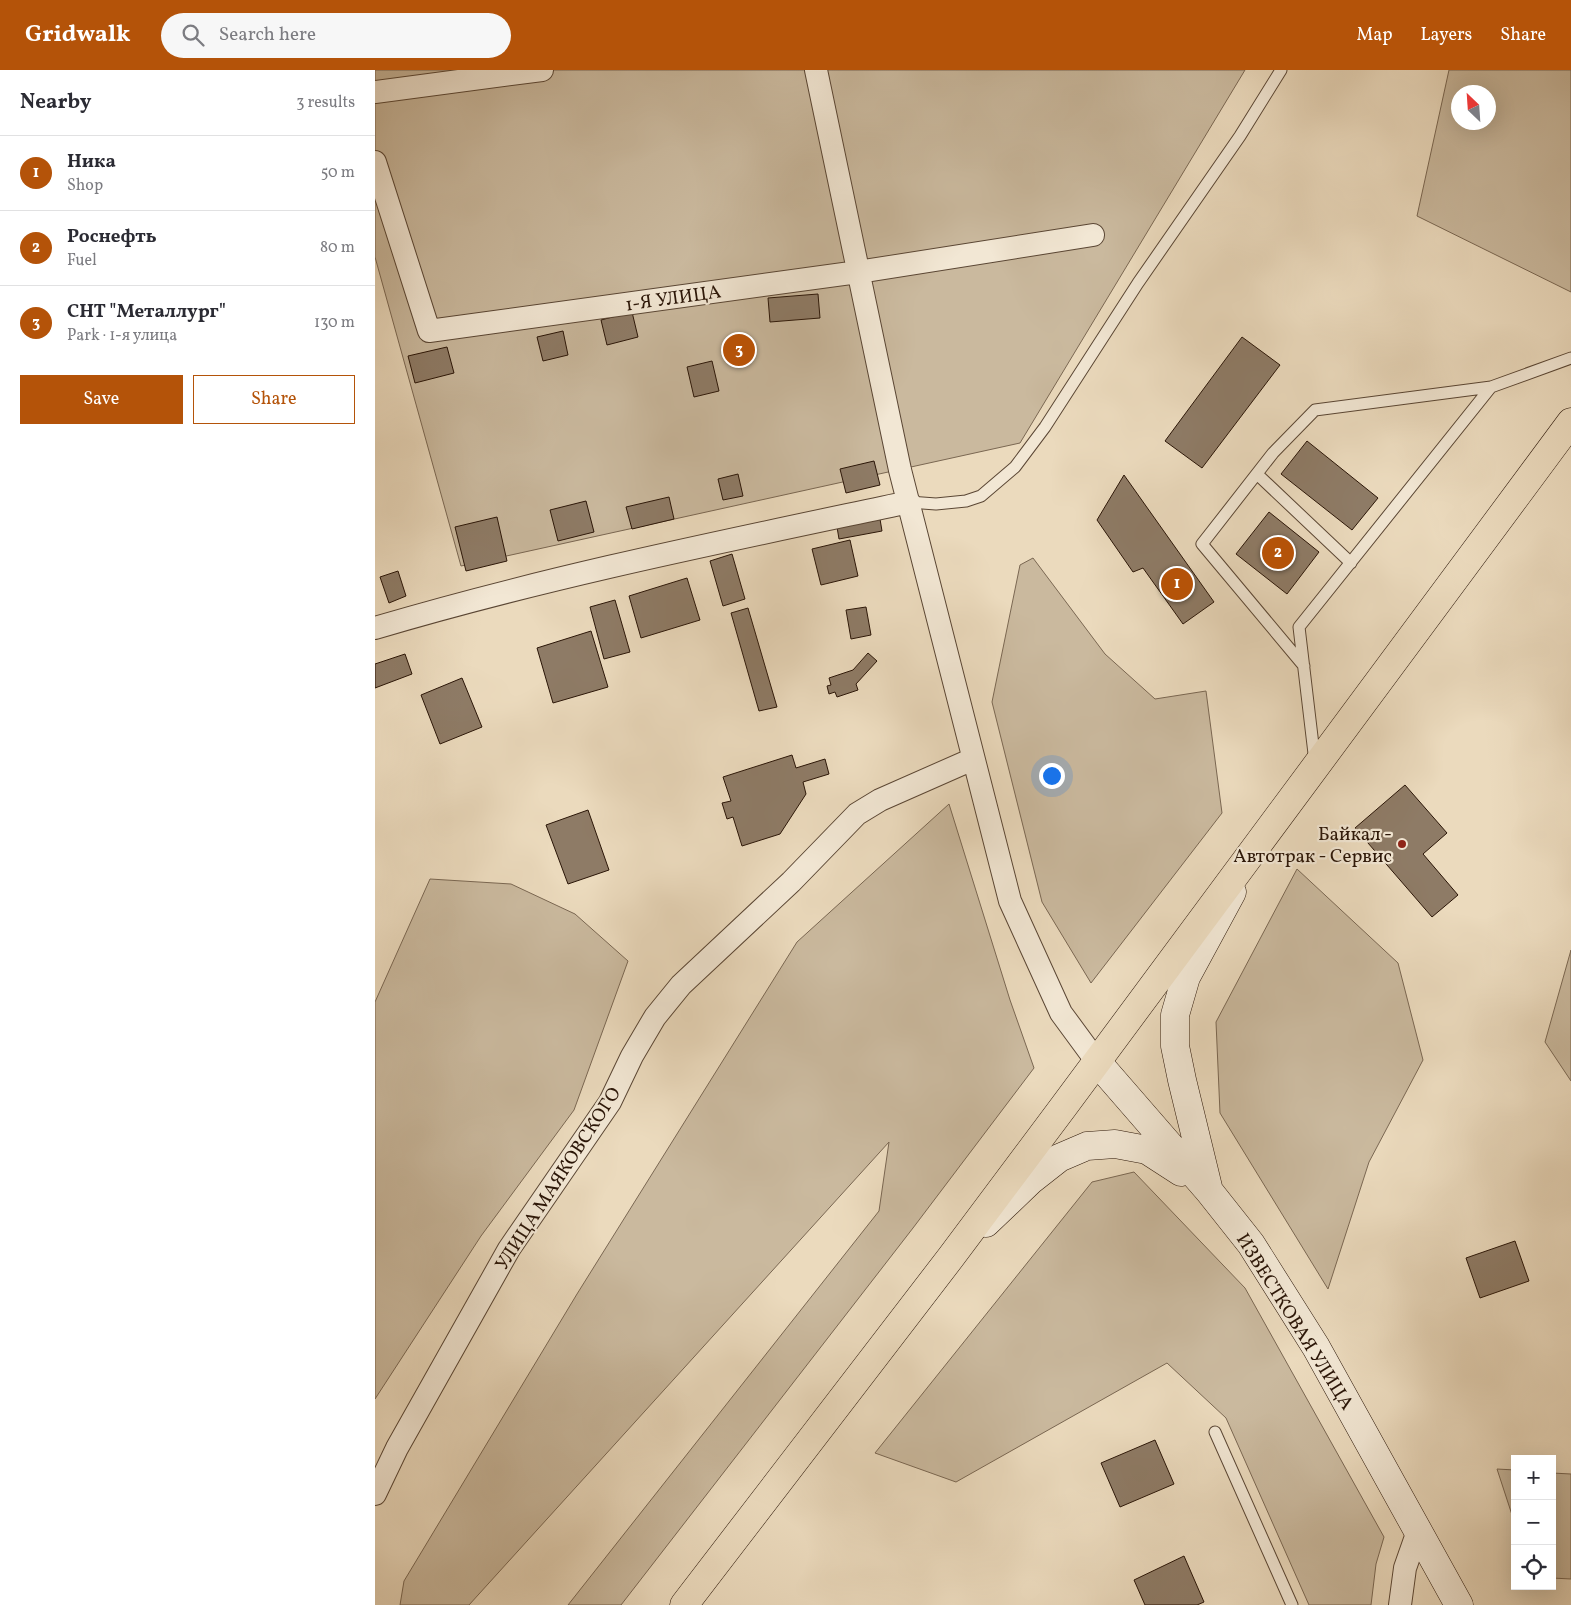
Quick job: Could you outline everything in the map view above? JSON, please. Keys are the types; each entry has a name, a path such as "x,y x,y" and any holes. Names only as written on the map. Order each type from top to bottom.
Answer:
{"main road":[{"path":"684,1605 951,1257 1571,422"},
{"path":"1209,1191 1175,1046 1175,1015 1186,976 1257,847"},
{"name":"ИЗВЕСТКОВАЯ УЛИЦА","path":"1097,1062 1209,1191 1251,1244 1317,1347 1459,1605"},
{"path":"951,1257 1031,1180 1059,1158 1087,1146 1115,1144 1147,1150 1209,1191"}],"street":[{"path":"375,92 543,70"},
{"path":"816,70 909,502 1010,901 1061,1013 1097,1062"},
{"name":"1-Я УЛИЦА","path":"375,162 429,331 858,272 1093,235"},
{"path":"375,628 426,613 654,556 909,502"},
{"name":"УЛИЦА МАЯКОВСКОГО","path":"375,1494 397,1448 509,1249 609,1102 632,1056 655,1017 681,985 791,882 857,814 880,800 973,759"},
{"path":"1400,1605 1405,1568 1418,1531"}],"lane":[{"path":"909,502 936,504 966,501 981,496 1015,467 1045,427 1138,283 1240,136 1281,70"},
{"path":"1304,666 1202,544 1273,453 1315,410 1491,387 1571,358"},
{"path":"1315,767 1299,628 1491,387"},
{"path":"1257,474 1351,563"},
{"path":"1215,1432 1292,1605"}],"shaded area":[{"path":"375,70 1245,70 1020,443 461,566 375,257"},
{"path":"1449,70 1571,70 1571,292 1417,216"},
{"path":"1033,558 1105,654 1155,699 1206,691 1222,813 1091,983 1042,902 992,702 1020,565"},
{"path":"949,804 1010,1000 1034,1068 913,1228 621,1605 568,1605 879,1211 889,1142 469,1605 400,1605 404,1581 577,1294 797,942"},
{"path":"1297,869 1398,963 1423,1060 1369,1162 1328,1289 1220,1113 1216,1022"},
{"path":"430,879 511,884 575,914 628,961 574,1110 481,1236 375,1399 375,1002"},
{"path":"1571,950 1571,1081 1545,1042"},
{"path":"1134,1172 1245,1288 1384,1537 1376,1564 1371,1605 1309,1605 1226,1418 1167,1363 956,1482 875,1453 1092,1182"},
{"path":"1497,1469 1511,1470 1511,1512"},
{"path":"1556,1473 1571,1474 1571,1579 1556,1578"}],"building":[{"path":"818,294 820,318 770,322 768,298"},
{"path":"632,312 638,337 607,345 601,320"},
{"path":"563,331 568,355 543,361 537,337"},
{"path":"1242,337 1280,365 1202,468 1165,441"},
{"path":"447,347 454,373 415,383 408,356"},
{"path":"712,361 719,391 694,397 687,367"},
{"path":"1307,441 1378,498 1352,530 1281,474"},
{"path":"874,461 880,485 846,493 840,469"},
{"path":"738,474 743,496 723,500 718,479"},
{"path":"1124,475 1214,602 1183,624 1143,568 1133,572 1097,520"},
{"path":"669,497 674,519 632,529 626,507"},
{"path":"586,501 594,532 558,541 550,510"},
{"path":"1269,512 1319,552 1287,594 1236,554"},
{"path":"497,517 507,561 466,571 455,527"},
{"path":"880,519 882,531 839,539 837,527"},
{"path":"850,540 858,576 821,585 812,549"},
{"path":"732,554 745,599 723,606 710,561"},
{"path":"398,571 406,596 389,603 380,577"},
{"path":"687,578 700,620 641,638 629,596"},
{"path":"615,600 630,652 604,659 590,607"},
{"path":"866,607 871,635 851,639 846,610"},
{"path":"748,608 777,707 759,711 731,613"},
{"path":"591,631 608,687 553,703 537,648"},
{"path":"868,653 877,661 856,684 858,690 837,697 835,692 829,694 827,686 831,685 829,678 853,670"},
{"path":"405,654 412,674 375,688 375,664"},
{"path":"462,678 482,727 440,744 421,695"},
{"path":"792,755 796,768 825,759 829,774 803,782 806,794 780,834 742,846 733,817 727,819 722,803 731,801 723,777"},
{"name":"Байкал - Автотрак - Сервис","path":"1405,785 1447,833 1423,854 1458,895 1432,917 1355,828"},
{"path":"588,810 609,870 568,884 546,825"},
{"path":"1515,1241 1529,1281 1480,1298 1466,1258"},
{"path":"1155,1440 1174,1484 1120,1507 1101,1463"},
{"path":"1184,1556 1204,1602 1197,1605 1145,1605 1134,1580"}],"place":[{"name":"СНТ \"Металлург\"","path":"739,350"},
{"name":"Роснефть","path":"1278,553"},
{"name":"Ника","path":"1177,584"},
{"name":"Байкал - Автотрак - Сервис","path":"1402,844"}]}
